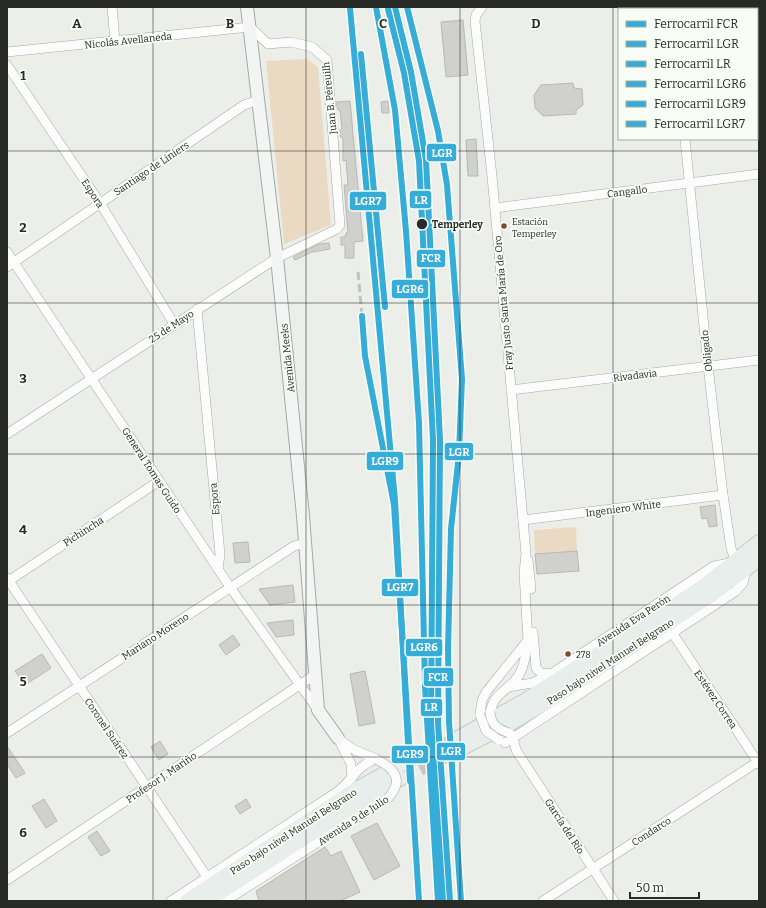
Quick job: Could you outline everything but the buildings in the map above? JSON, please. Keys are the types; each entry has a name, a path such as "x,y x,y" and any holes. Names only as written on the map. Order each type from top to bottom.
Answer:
{"main road":[{"name":"Paso bajo nivel Manuel Belgrano","path":"741,566 759,542"},
{"name":"Paso bajo nivel Manuel Belgrano","path":"454,747 700,589 741,566 759,559"},
{"name":"Paso bajo nivel Manuel Belgrano","path":"187,901 355,790 401,772 363,800 207,901"}],"street":[{"path":"112,7 115,41"},
{"name":"Avenida Meeks","path":"247,7 277,258 305,543 318,710"},
{"name":"Fray Justo Santa María de Oro","path":"482,7 476,14 475,21 495,208 524,520 526,554 524,573 531,638 536,668 541,673 551,674"},
{"name":"Nicolás Avellaneda","path":"7,52 250,27"},
{"name":"Juan B. Péreuilh","path":"250,27 268,44 290,42 312,47 327,60 340,225"},
{"name":"Espora","path":"7,65 100,203 174,324"},
{"name":"Santiago de Liniers","path":"10,264 244,105 258,100"},
{"name":"Obligado","path":"685,140 708,366 723,495 731,548 741,566"},
{"name":"Cangallo","path":"495,208 759,174"},
{"name":"25 de Mayo","path":"7,434 277,258 337,229 340,225"},
{"name":"General Tomas Guido","path":"7,252 10,264 92,378 230,587 318,710"},
{"name":"Espora","path":"197,309 220,554 218,569"},
{"name":"Rivadavia","path":"511,390 759,360"},
{"name":"Pichincha","path":"7,580 159,481"},
{"name":"Ingeniero White","path":"524,520 723,495"},
{"name":"Mariano Moreno","path":"7,733 294,546 305,543"},
{"name":"Avenida Eva Perón","path":"508,686 532,683 551,674 714,566 741,566"},
{"path":"502,742 672,634 736,591 743,583 741,566"},
{"name":"Coronel Suárez","path":"7,580 207,877"},
{"name":"Estévez Correa","path":"672,634 759,762"},
{"path":"511,735 496,727 492,721 490,712 496,697 518,676 523,667 531,638"},
{"name":"García del Río","path":"516,750 486,731 480,715 482,700 487,691 531,638"},
{"name":"Profesor J. Mariño","path":"7,880 316,674"},
{"path":"318,710 338,738 352,764 352,778"},
{"name":"García del Río","path":"511,735 516,750 614,901"},
{"name":"Avenida 9 de Julio","path":"225,901 388,798 396,787 395,776 390,767 353,749 338,738"},
{"path":"171,901 337,792 352,778 363,764 376,759"},
{"name":"Condarco","path":"543,901 759,762"}],"shaded area":[{"path":"307,59 318,67 331,225 284,244 266,61"},
{"path":"576,527 577,551 535,554 534,530"}],"tunnel":[{"path":"400,765 453,741"},
{"path":"401,778 454,752"}],"railway":[{"path":"358,272 362,316"}],"rail line":[{"name":"LGR6","path":"376,7 395,110 406,231 419,423 425,686 438,901"},
{"name":"FCR","path":"395,7 411,72 426,160 440,440 438,723 450,901"},
{"name":"LGR","path":"407,7 438,131 447,185 462,379 459,453 451,529 448,649 449,722 461,901"},
{"name":"LGR7","path":"350,8 395,500 410,781"},
{"name":"LR","path":"388,9 404,73 419,161 433,440 431,723 443,901"},
{"name":"LGR6","path":"361,54 385,307"},
{"name":"LGR9","path":"362,316 365,356 394,505 419,901"}],"place":[{"name":"Temperley","path":"422,224"},
{"name":"Estación Temperley","path":"504,226"},
{"name":"278","path":"568,654"}]}
